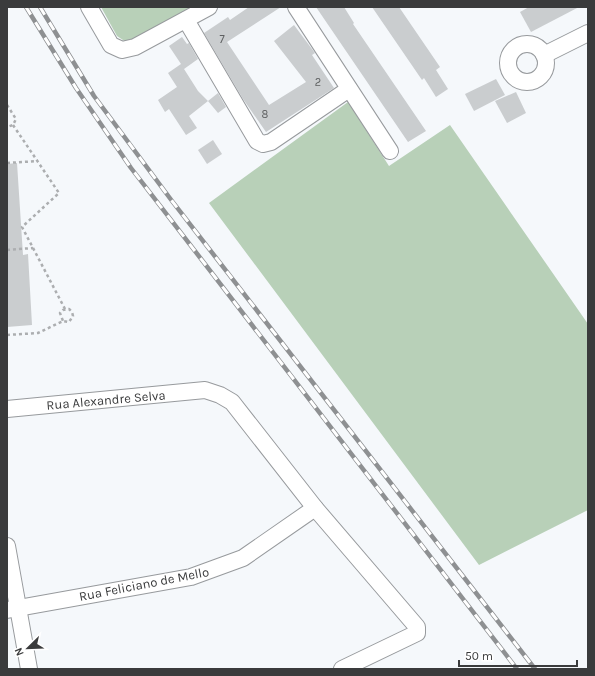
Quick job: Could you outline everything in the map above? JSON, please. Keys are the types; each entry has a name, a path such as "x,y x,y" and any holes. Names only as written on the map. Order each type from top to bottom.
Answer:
{"street":[{"path":"89,7 111,45 122,50 135,47 209,7"},
{"path":"296,7 390,151"},
{"path":"186,20 258,141 263,144 271,142 349,89"},
{"path":"544,55 588,33"},
{"name":"Rua Alexandre Selva","path":"7,409 205,390 220,395 232,402 315,508"},
{"path":"315,508 417,627 417,633 342,669"},
{"name":"Rua Feliciano de Mello","path":"13,609 191,577 218,568 243,558 315,508"},
{"path":"7,546 13,609 29,669"}],"path":[{"path":"7,105 16,120 13,125"},
{"path":"7,126 13,125"},
{"path":"7,335 38,333 63,321 69,322 73,316 71,311 65,309 22,227 59,193 13,125"},
{"path":"7,163 38,161"},
{"path":"7,250 33,248"},
{"path":"63,321 60,313 65,309"}],"green space":[{"path":"101,7 193,7 137,41 126,42 117,36"},
{"path":"348,102 389,166 450,125 588,324 588,510 479,565 209,203"}],"building":[{"path":"249,7 281,7 227,42 269,105 306,82 274,41 294,25 315,53 312,55 334,88 266,132 243,99 204,33 228,17 230,20"},
{"path":"316,7 344,7 354,23 353,24 426,131 408,142"},
{"path":"372,7 399,7 440,67 436,70 448,89 436,97 424,78 422,80"},
{"path":"529,7 579,7 531,32 520,12"},
{"path":"182,37 187,44 189,43 198,59 184,69 198,91 208,101 189,116 197,128 186,135 169,109 165,112 158,100 177,87 168,73 181,64 169,46"},
{"path":"496,79 505,95 474,111 465,94"},
{"path":"516,92 526,113 507,123 495,101"},
{"path":"218,93 226,107 218,113 208,101"},
{"path":"213,140 222,154 207,164 198,150"},
{"path":"17,163 23,255 28,254 32,325 7,327 7,164"}],"railway":[{"path":"26,7 76,88 131,168 517,669"},
{"path":"40,7 94,96 172,201 535,669"}]}
